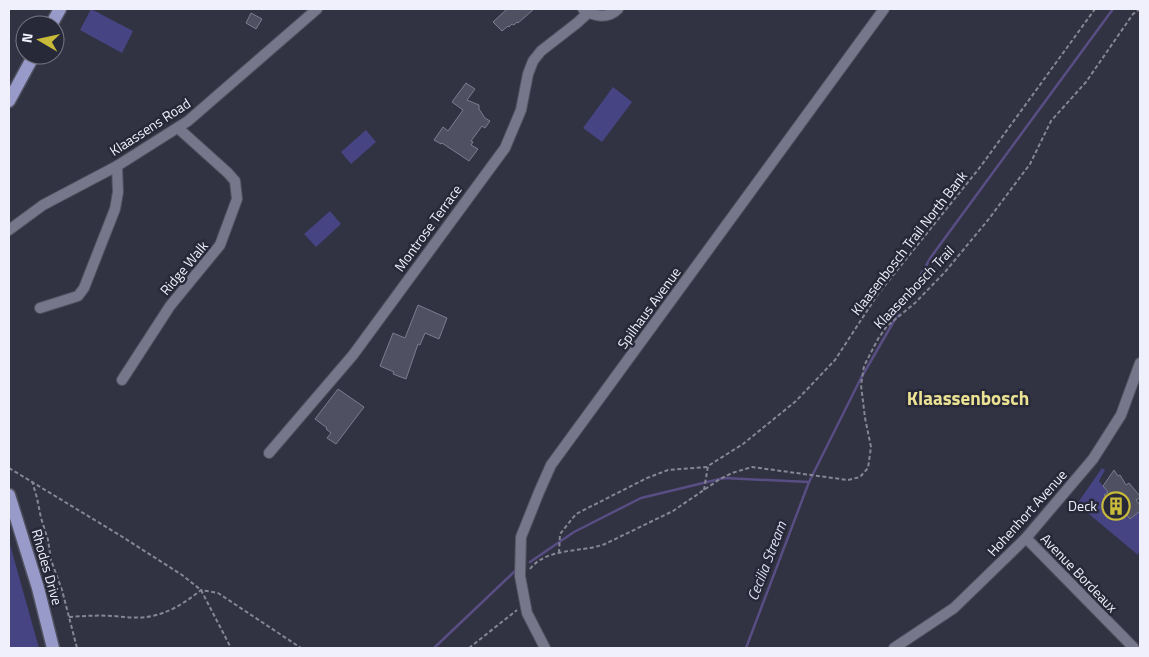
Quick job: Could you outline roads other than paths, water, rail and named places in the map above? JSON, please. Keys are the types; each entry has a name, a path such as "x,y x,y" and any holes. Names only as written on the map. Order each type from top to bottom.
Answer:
{"main road":[{"path":"9,101 29,65"},
{"name":"Rhodes Drive","path":"9,495 38,588 53,648"}],"street":[{"name":"Klaassens Road","path":"9,230 44,205 117,166 178,128 317,9"},
{"path":"585,11 603,16 611,14 618,9"},
{"name":"Spilhaus Avenue","path":"546,648 527,613 520,576 521,537 538,492 551,466 884,9"},
{"name":"Montrose Terrace","path":"269,453 353,355 505,148 521,110 528,74 536,56 585,11"},
{"name":"Ridge Walk","path":"122,380 170,306 220,245 236,199 234,181 228,173 178,128"},
{"path":"40,308 78,296 84,288 115,209 118,192 117,166"},
{"name":"Hohenhort Avenue","path":"894,648 954,608 1026,538 1094,459 1121,415 1140,363"},
{"name":"Avenue Bordeaux","path":"1026,538 1134,648"}],"waterway":[{"path":"530,562 574,532 641,498 724,478 809,482 861,378 931,257 1113,9"},
{"name":"Cecilia Stream","path":"746,648 809,482"},
{"path":"434,648 515,571"}],"place":[{"name":"Deck","path":"1116,506"}],"district":[{"name":"Klaassenbosch","path":"968,398"}]}
